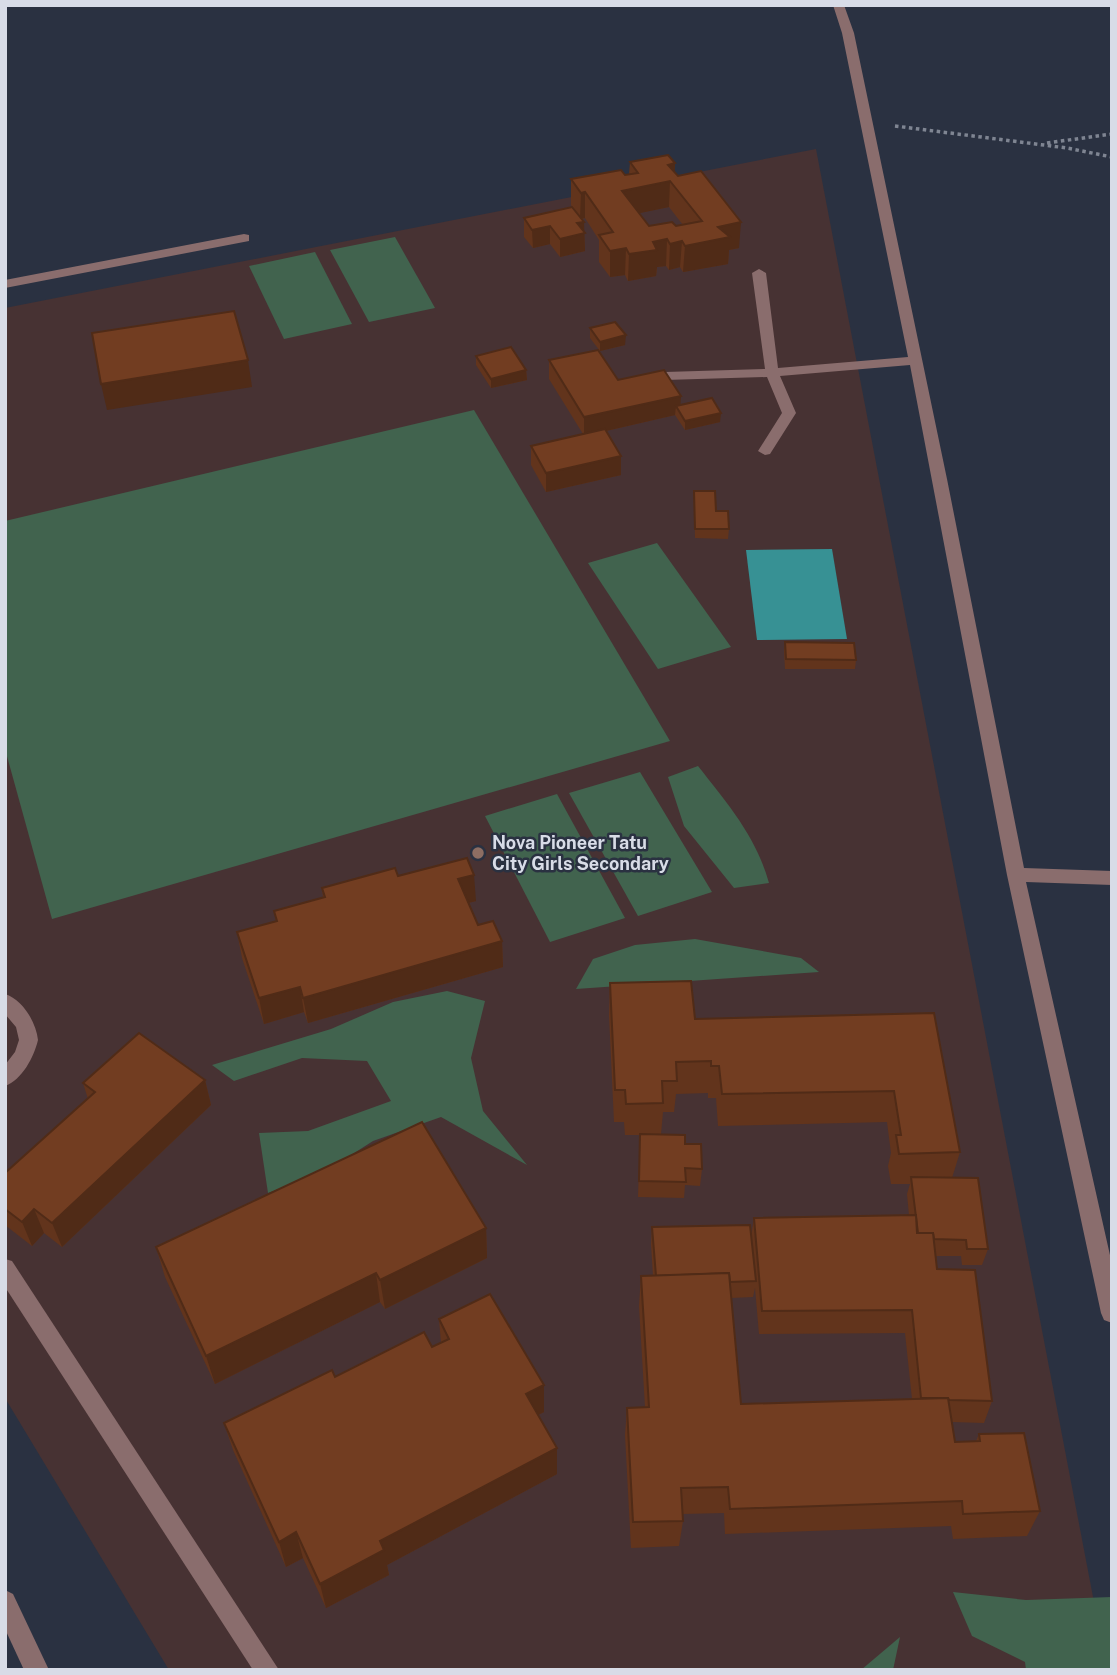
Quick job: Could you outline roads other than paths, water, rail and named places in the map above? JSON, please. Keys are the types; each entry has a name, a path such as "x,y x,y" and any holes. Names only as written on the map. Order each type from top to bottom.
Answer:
{"street":[{"path":"838,5 848,33 868,126 1016,875 1112,1313"},
{"path":"5,284 244,238"},
{"path":"759,273 772,373 789,413 765,451"},
{"path":"665,376 772,373 915,360"},
{"path":"1016,875 1112,878"},
{"path":"5,1002 18,1014 29,1041 24,1058 5,1078"},
{"path":"5,1268 267,1670"},
{"path":"5,1602 37,1670"}],"place":[{"name":"Nova Pioneer Tatu City Girls Secondary","path":"478,853"}]}
